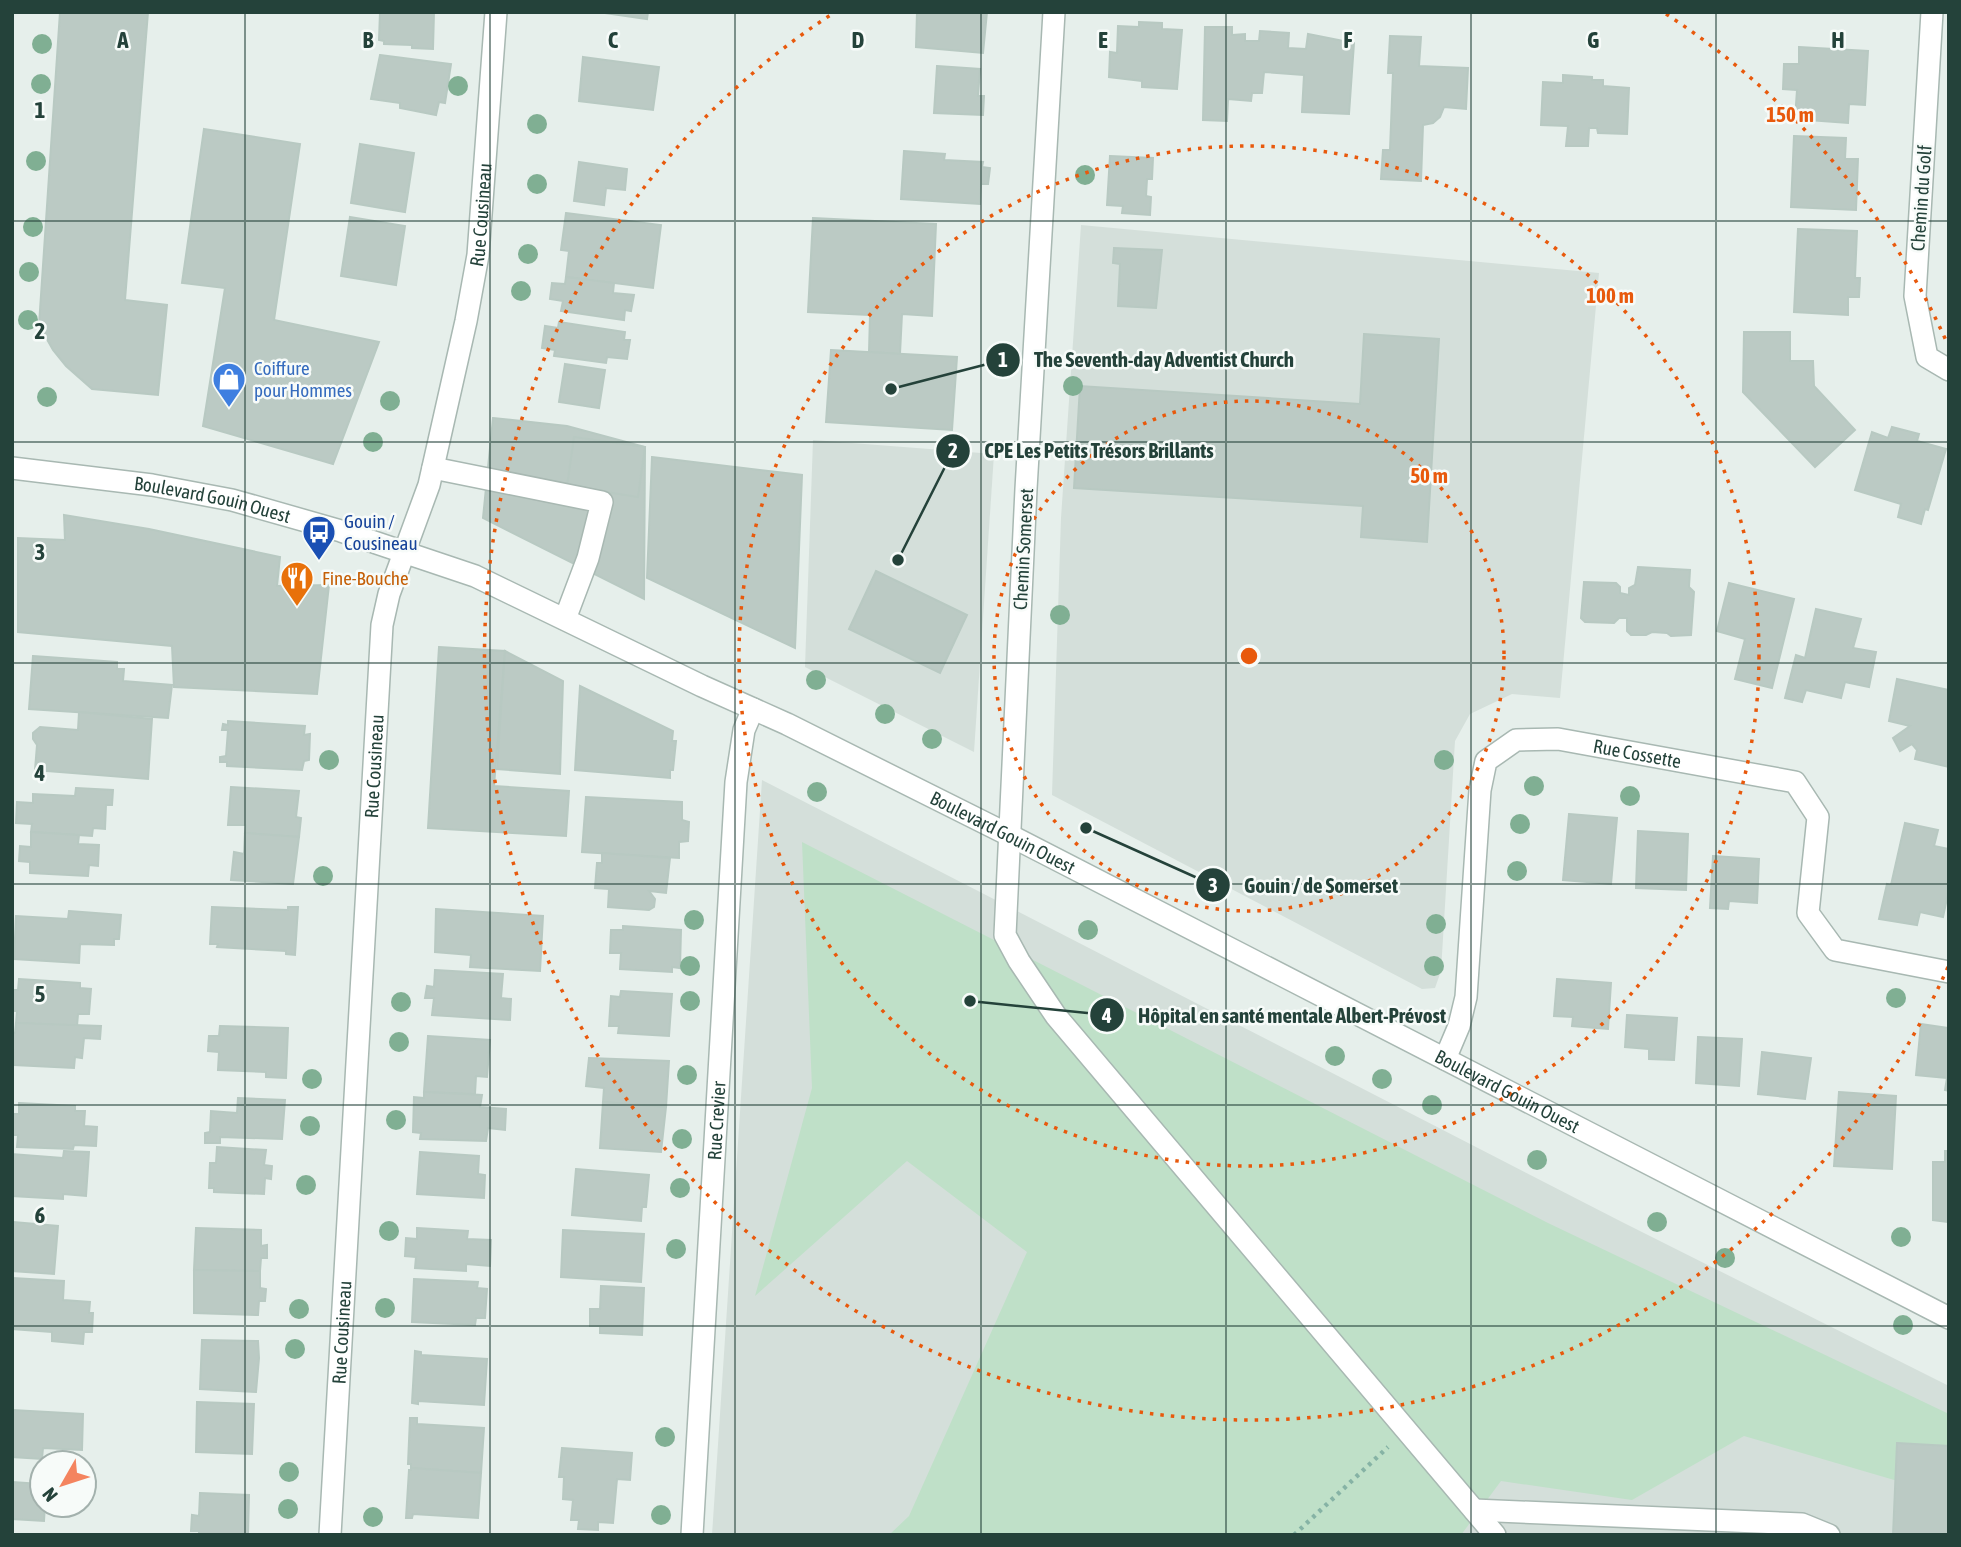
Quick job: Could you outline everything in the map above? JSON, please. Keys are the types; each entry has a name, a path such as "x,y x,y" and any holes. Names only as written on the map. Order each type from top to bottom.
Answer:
{"street":[{"name":"Rue Cousineau","path":"330,1535 381,638 385,608 433,468 478,255 496,12"},
{"name":"Chemin Somerset","path":"1054,12 1026,489 1005,935 1056,1016 1495,1535"},
{"name":"Chemin du Golf","path":"1932,12 1915,296 1927,357 1949,370"},
{"name":"Boulevard Gouin Ouest","path":"12,468 152,485 232,500 306,520 475,576 1009,835 1949,1318"},
{"path":"433,468 602,502 588,558 565,619"},
{"name":"Rue Crevier","path":"692,1535 736,782 744,730 752,709"},
{"name":"Rue Cossette","path":"1445,1059 1459,1027 1466,997 1480,790 1486,761 1516,740 1558,739 1795,782 1818,817 1808,913 1835,950 1949,972"},
{"path":"1474,1510 1627,1525 1802,1524 1829,1535"}],"path":[{"path":"1294,1535 1407,1430"}],"shaded area":[{"path":"1081,225 1599,273 1560,698 1512,694 1470,714 1455,741 1441,971 1435,988 1422,989 1052,795 1061,518"},
{"path":"813,440 994,454 974,752 805,667"},
{"path":"762,780 1622,1222 1949,1386 1949,1535 712,1535"}],"green space":[{"path":"802,842 1548,1223 1949,1414 1949,1496 1744,1436 1632,1500 1501,1481 1461,1535 889,1535 909,1516 1027,1252 907,1161 755,1296 812,1088"}],"building":[{"path":"60,12 148,12 125,300 167,305 158,395 92,389 66,366 39,325"},
{"path":"380,12 434,12 433,49 384,44 384,41 379,40"},
{"path":"598,12 648,12 647,19"},
{"path":"917,12 987,12 983,53 916,47"},
{"path":"1139,22 1162,23 1162,29 1182,30 1177,89 1142,87 1142,81 1109,77 1110,52 1117,53 1118,26 1139,27"},
{"path":"1205,27 1232,27 1232,35 1245,34 1245,41 1259,41 1260,31 1289,33 1288,48 1306,49 1308,34 1354,43 1349,114 1302,112 1304,75 1264,72 1262,93 1252,93 1251,101 1228,99 1227,121 1203,120"},
{"path":"1390,36 1421,37 1419,66 1468,68 1466,109 1444,107 1440,117 1433,123 1423,125 1421,181 1381,179 1383,150 1390,150 1393,73 1388,73"},
{"path":"1799,47 1868,51 1865,105 1849,104 1848,123 1795,119 1797,90 1783,89 1784,64 1799,64"},
{"path":"380,55 451,64 445,103 439,102 436,115 400,108 400,103 371,99"},
{"path":"583,57 659,67 653,110 579,101"},
{"path":"937,66 980,69 978,96 984,96 983,115 934,113"},
{"path":"1563,75 1592,77 1592,80 1603,80 1603,86 1629,88 1627,134 1598,133 1597,128 1589,128 1588,146 1566,146 1568,126 1541,125 1543,82 1563,83"},
{"path":"204,129 300,144 274,320 379,342 333,464 203,426 225,288 182,283"},
{"path":"1794,136 1846,138 1845,159 1858,159 1856,210 1791,207"},
{"path":"360,144 414,153 405,212 351,203"},
{"path":"904,151 945,154 944,160 983,162 982,167 990,168 988,184 981,184 980,204 901,199"},
{"path":"1110,156 1153,158 1152,179 1147,179 1146,196 1151,197 1150,215 1122,213 1123,206 1107,205"},
{"path":"579,162 627,169 625,190 606,188 604,205 574,201"},
{"path":"566,213 661,225 653,288 566,277 569,251 561,250"},
{"path":"350,217 405,226 396,285 341,276"},
{"path":"813,218 936,224 932,316 902,314 900,354 869,352 870,315 808,312"},
{"path":"1798,229 1857,231 1855,278 1860,278 1859,297 1848,297 1848,315 1794,312"},
{"path":"1114,248 1162,250 1156,308 1118,306 1120,264 1113,263"},
{"path":"566,277 614,283 613,293 634,295 631,311 625,310 624,320 561,311 563,301 550,299 552,283 565,284"},
{"path":"559,322 625,332 624,340 630,340 627,359 607,357 606,363 554,356 555,350 542,348 545,326 558,328"},
{"path":"1744,332 1790,332 1790,361 1813,361 1814,386 1855,430 1815,467 1743,392"},
{"path":"1364,334 1439,339 1427,542 1361,537 1363,506 1074,488 1080,386 1360,404"},
{"path":"831,350 957,357 952,430 826,422"},
{"path":"565,364 605,370 599,408 559,402"},
{"path":"493,418 567,426 645,447 644,599 483,518"},
{"path":"1892,427 1919,434 1917,441 1946,449 1928,510 1925,509 1921,524 1898,517 1901,504 1855,490 1872,432 1888,438"},
{"path":"574,437 645,447 638,497 567,486"},
{"path":"652,457 802,475 795,648 647,578"},
{"path":"64,515 149,529 280,557 277,586 329,585 317,694 174,687 172,646 18,632 18,538 65,540"},
{"path":"1638,567 1690,570 1689,587 1694,592 1691,635 1671,636 1667,633 1652,632 1646,635 1631,635 1627,631 1627,618 1619,618 1614,623 1585,622 1581,618 1584,582 1616,583 1620,587 1620,593 1629,595 1629,588 1635,585"},
{"path":"876,571 967,615 940,673 849,629"},
{"path":"1729,583 1794,599 1772,688 1735,679 1745,639 1717,631"},
{"path":"1816,609 1861,619 1853,648 1876,652 1869,687 1845,682 1841,698 1806,690 1802,702 1785,698 1796,655 1805,658"},
{"path":"439,647 505,651 494,786 569,791 566,836 428,828"},
{"path":"505,651 563,681 560,774 497,769"},
{"path":"33,656 117,662 117,669 124,669 123,681 172,685 168,718 29,709"},
{"path":"1897,679 1949,690 1949,767 1915,759 1917,750 1912,744 1900,751 1893,738 1910,726 1889,721"},
{"path":"580,686 673,731 672,741 676,741 670,778 575,770"},
{"path":"79,712 152,719 148,779 35,770 37,745 33,733 40,727 78,730"},
{"path":"228,721 305,726 304,735 310,734 309,760 304,761 302,770 227,766 227,762 220,762 220,757 226,756 228,730 222,730 223,724 228,725"},
{"path":"231,787 299,791 296,817 301,818 299,837 245,833 246,825 228,825"},
{"path":"76,788 113,790 112,805 106,805 105,829 93,828 92,836 31,832 32,824 16,823 17,802 33,803 33,794 75,796"},
{"path":"586,797 682,802 682,820 689,822 688,841 679,842 679,858 582,852"},
{"path":"1569,814 1617,818 1611,884 1563,880"},
{"path":"1905,823 1938,830 1934,846 1949,849 1949,889 1943,917 1920,912 1917,925 1879,919 1887,884 1891,885"},
{"path":"1638,831 1688,834 1686,890 1636,888"},
{"path":"31,832 79,835 78,844 99,845 98,866 89,865 88,876 30,873 30,862 19,861 20,846 31,847"},
{"path":"245,833 299,837 293,884 231,880 234,852 244,854"},
{"path":"602,853 670,858 666,893 649,891 655,899 654,907 649,910 608,907 609,889 595,888 597,863 602,863"},
{"path":"1713,856 1759,859 1757,903 1729,901 1728,909 1710,908"},
{"path":"212,907 288,910 288,907 298,907 295,955 286,954 286,951 217,947 218,944 210,944"},
{"path":"436,909 543,916 540,971 470,967 471,955 435,952"},
{"path":"69,911 121,915 119,939 114,939 114,945 80,944 79,963 14,959 16,916 68,919"},
{"path":"623,926 681,930 680,968 672,967 672,972 620,969 621,953 610,953 611,930 623,930"},
{"path":"435,970 503,974 501,998 511,999 510,1020 432,1015 434,998 425,998 427,986 434,987"},
{"path":"19,979 80,983 80,988 91,989 89,1014 78,1014 77,1026 16,1023 17,1011 12,1011 12,990 18,990"},
{"path":"1557,979 1611,983 1608,1029 1572,1026 1573,1017 1554,1016"},
{"path":"621,991 672,994 669,1036 618,1033 619,1026 609,1026 611,996 620,997"},
{"path":"1627,1015 1677,1018 1674,1060 1649,1059 1649,1049 1625,1047"},
{"path":"16,1023 101,1026 100,1039 84,1038 82,1058 75,1057 74,1068 14,1065 12,1033 15,1033"},
{"path":"1921,1024 1949,1028 1949,1091 1945,1090 1947,1078 1916,1075"},
{"path":"220,1026 288,1028 286,1078 266,1077 266,1072 218,1070 219,1052 208,1051 209,1036 219,1036"},
{"path":"428,1036 490,1040 487,1077 476,1076 475,1094 424,1092"},
{"path":"1698,1037 1742,1039 1739,1086 1696,1083"},
{"path":"1762,1052 1811,1058 1805,1099 1758,1094"},
{"path":"589,1058 669,1061 666,1107 603,1102 604,1088 586,1086"},
{"path":"424,1092 482,1095 480,1107 506,1109 505,1130 488,1128 486,1141 420,1139 421,1133 413,1132 414,1097 424,1098"},
{"path":"1839,1092 1896,1096 1892,1169 1834,1166"},
{"path":"238,1098 285,1100 282,1139 220,1137 220,1143 205,1143 205,1133 210,1132 211,1111 237,1113"},
{"path":"603,1102 666,1107 661,1152 600,1148"},
{"path":"19,1103 75,1106 75,1111 85,1111 84,1126 97,1127 96,1146 74,1145 73,1149 17,1147 18,1135 12,1135 12,1114 19,1114"},
{"path":"217,1147 266,1150 264,1165 272,1166 271,1179 265,1178 264,1194 214,1192 214,1188 209,1188 210,1163 216,1163"},
{"path":"64,1151 89,1152 86,1196 63,1194 63,1199 12,1196 12,1154 63,1158"},
{"path":"1945,1151 1949,1151 1949,1222 1933,1220 1933,1162 1945,1162"},
{"path":"420,1152 479,1156 478,1174 485,1175 484,1198 417,1194"},
{"path":"576,1169 649,1175 646,1207 642,1207 641,1221 572,1215"},
{"path":"13,1222 58,1226 54,1274 12,1271"},
{"path":"196,1228 261,1230 261,1246 267,1245 267,1258 261,1258 260,1271 194,1270"},
{"path":"417,1228 468,1231 467,1239 491,1240 490,1266 466,1264 466,1271 415,1268 416,1257 405,1256 406,1238 417,1239"},
{"path":"563,1230 644,1234 641,1282 561,1277"},
{"path":"194,1270 260,1271 260,1288 266,1289 265,1301 259,1301 258,1315 194,1313"},
{"path":"12,1278 64,1281 63,1300 90,1302 89,1313 93,1313 92,1332 84,1332 83,1344 52,1341 52,1332 12,1329"},
{"path":"414,1279 478,1282 477,1288 487,1289 485,1318 476,1318 475,1325 412,1322"},
{"path":"601,1286 644,1288 642,1335 600,1333 600,1326 590,1326 590,1309 600,1309"},
{"path":"202,1340 258,1341 256,1392 200,1389"},
{"path":"415,1351 421,1352 421,1355 487,1359 484,1405 418,1401 418,1404 412,1403"},
{"path":"197,1402 254,1404 252,1454 196,1452"},
{"path":"12,1410 83,1414 82,1449 28,1449 28,1458 12,1457"},
{"path":"410,1418 417,1418 417,1424 484,1428 481,1473 411,1468 411,1464 408,1464"},
{"path":"1897,1443 1949,1446 1948,1535 1893,1535"},
{"path":"562,1448 632,1453 630,1480 617,1479 613,1523 598,1522 598,1530 578,1529 579,1520 571,1520 573,1500 563,1499 564,1477 559,1477"},
{"path":"411,1468 481,1473 478,1518 413,1514 412,1518 406,1518"},
{"path":"12,1482 28,1483 28,1519 44,1521 12,1519"},
{"path":"200,1493 249,1495 248,1535 199,1535 199,1531 191,1531 192,1515 199,1516"}],"place":[{"name":"The Seventh-day Adventist Church","path":"891,389"},
{"name":"Coiffure pour Hommes","path":"229,409"},
{"name":"CPE Les Petits Trésors Brillants","path":"898,560"},
{"name":"Gouin / Cousineau","path":"319,562"},
{"name":"Fine-Bouche","path":"297,608"},
{"name":"Gouin / de Somerset","path":"1086,828"},
{"name":"Hôpital en santé mentale Albert-Prévost","path":"970,1001"}]}
